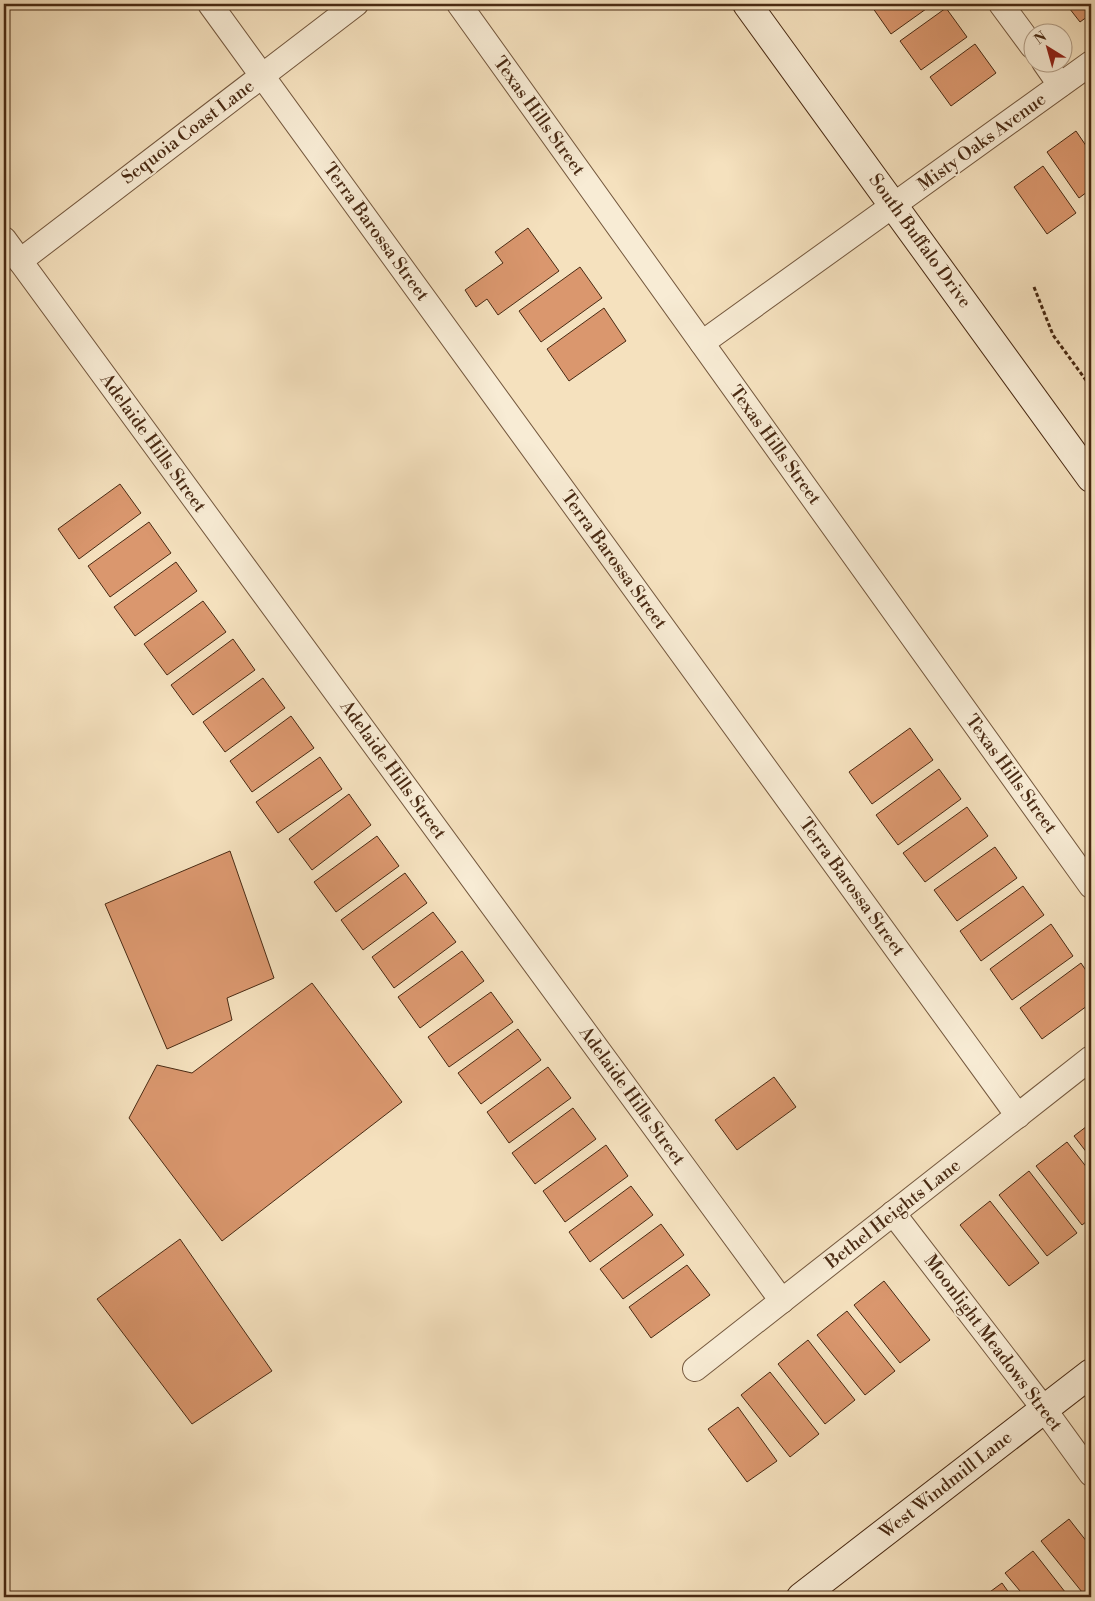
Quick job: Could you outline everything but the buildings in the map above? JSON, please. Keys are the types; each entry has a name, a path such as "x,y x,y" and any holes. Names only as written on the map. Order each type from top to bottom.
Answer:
{"main road":[{"name":"South Buffalo Drive","path":"747,4 1091,478"},
{"name":"West Windmill Lane","path":"801,1597 1091,1372"}],"street":[{"name":"Terra Barossa Street","path":"210,4 1018,1116"},
{"name":"Sequoia Coast Lane","path":"20,261 356,4"},
{"name":"Texas Hills Street","path":"459,4 1091,886"},
{"path":"1001,4 1022,32"},
{"name":"Misty Oaks Avenue","path":"702,343 1091,63"},
{"path":"1051,72 1060,85"},
{"name":"Adelaide Hills Street","path":"4,239 782,1301"},
{"name":"Bethel Heights Lane","path":"695,1369 1091,1058"},
{"name":"Moonlight Meadows Street","path":"893,1214 1044,1409 1091,1474"}],"path":[{"path":"1034,287 1053,335 1091,387"}]}
